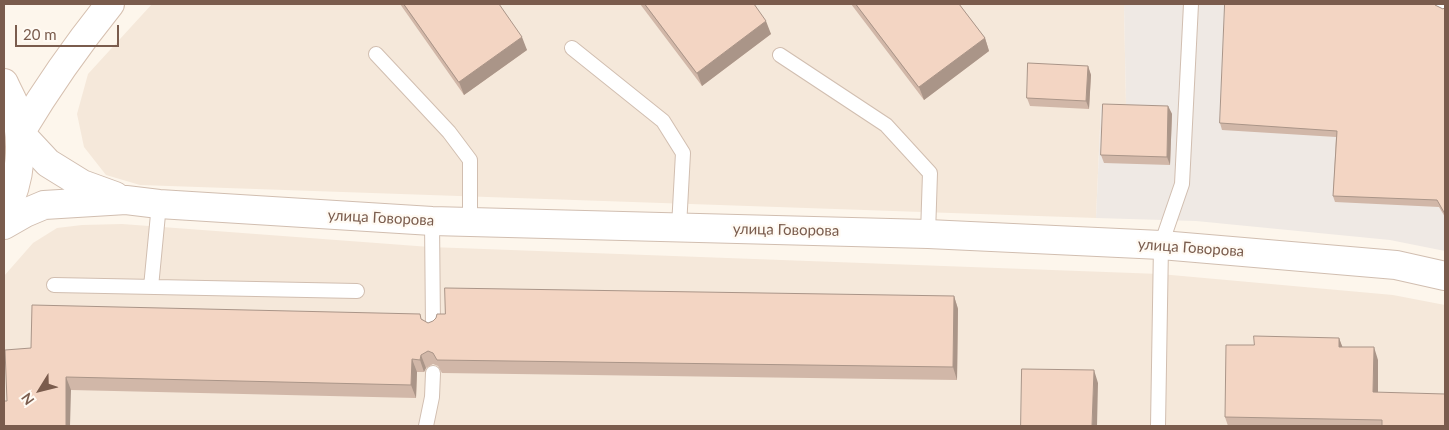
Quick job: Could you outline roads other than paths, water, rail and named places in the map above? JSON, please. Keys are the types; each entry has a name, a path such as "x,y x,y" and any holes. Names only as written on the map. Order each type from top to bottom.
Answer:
{"street":[{"path":"20,133 61,69 110,4"},
{"path":"4,83 13,103 20,133 20,166 11,201 4,213"},
{"path":"20,133 48,163 82,184 126,200"},
{"path":"4,225 44,205 126,200"},
{"name":"улица Говорова","path":"126,200 160,204 432,221 928,234 1161,245 1396,265 1445,276"}],"lane":[{"path":"1158,426 1161,245 1182,184 1191,4"},
{"path":"572,48 663,121 682,153 680,227"},
{"path":"376,54 448,132 470,160 470,222"},
{"path":"780,56 886,124 930,173 928,234"},
{"path":"151,287 160,204"},
{"path":"432,221 433,327"},
{"path":"54,285 357,291"},
{"path":"426,426 432,397 433,372"}]}
